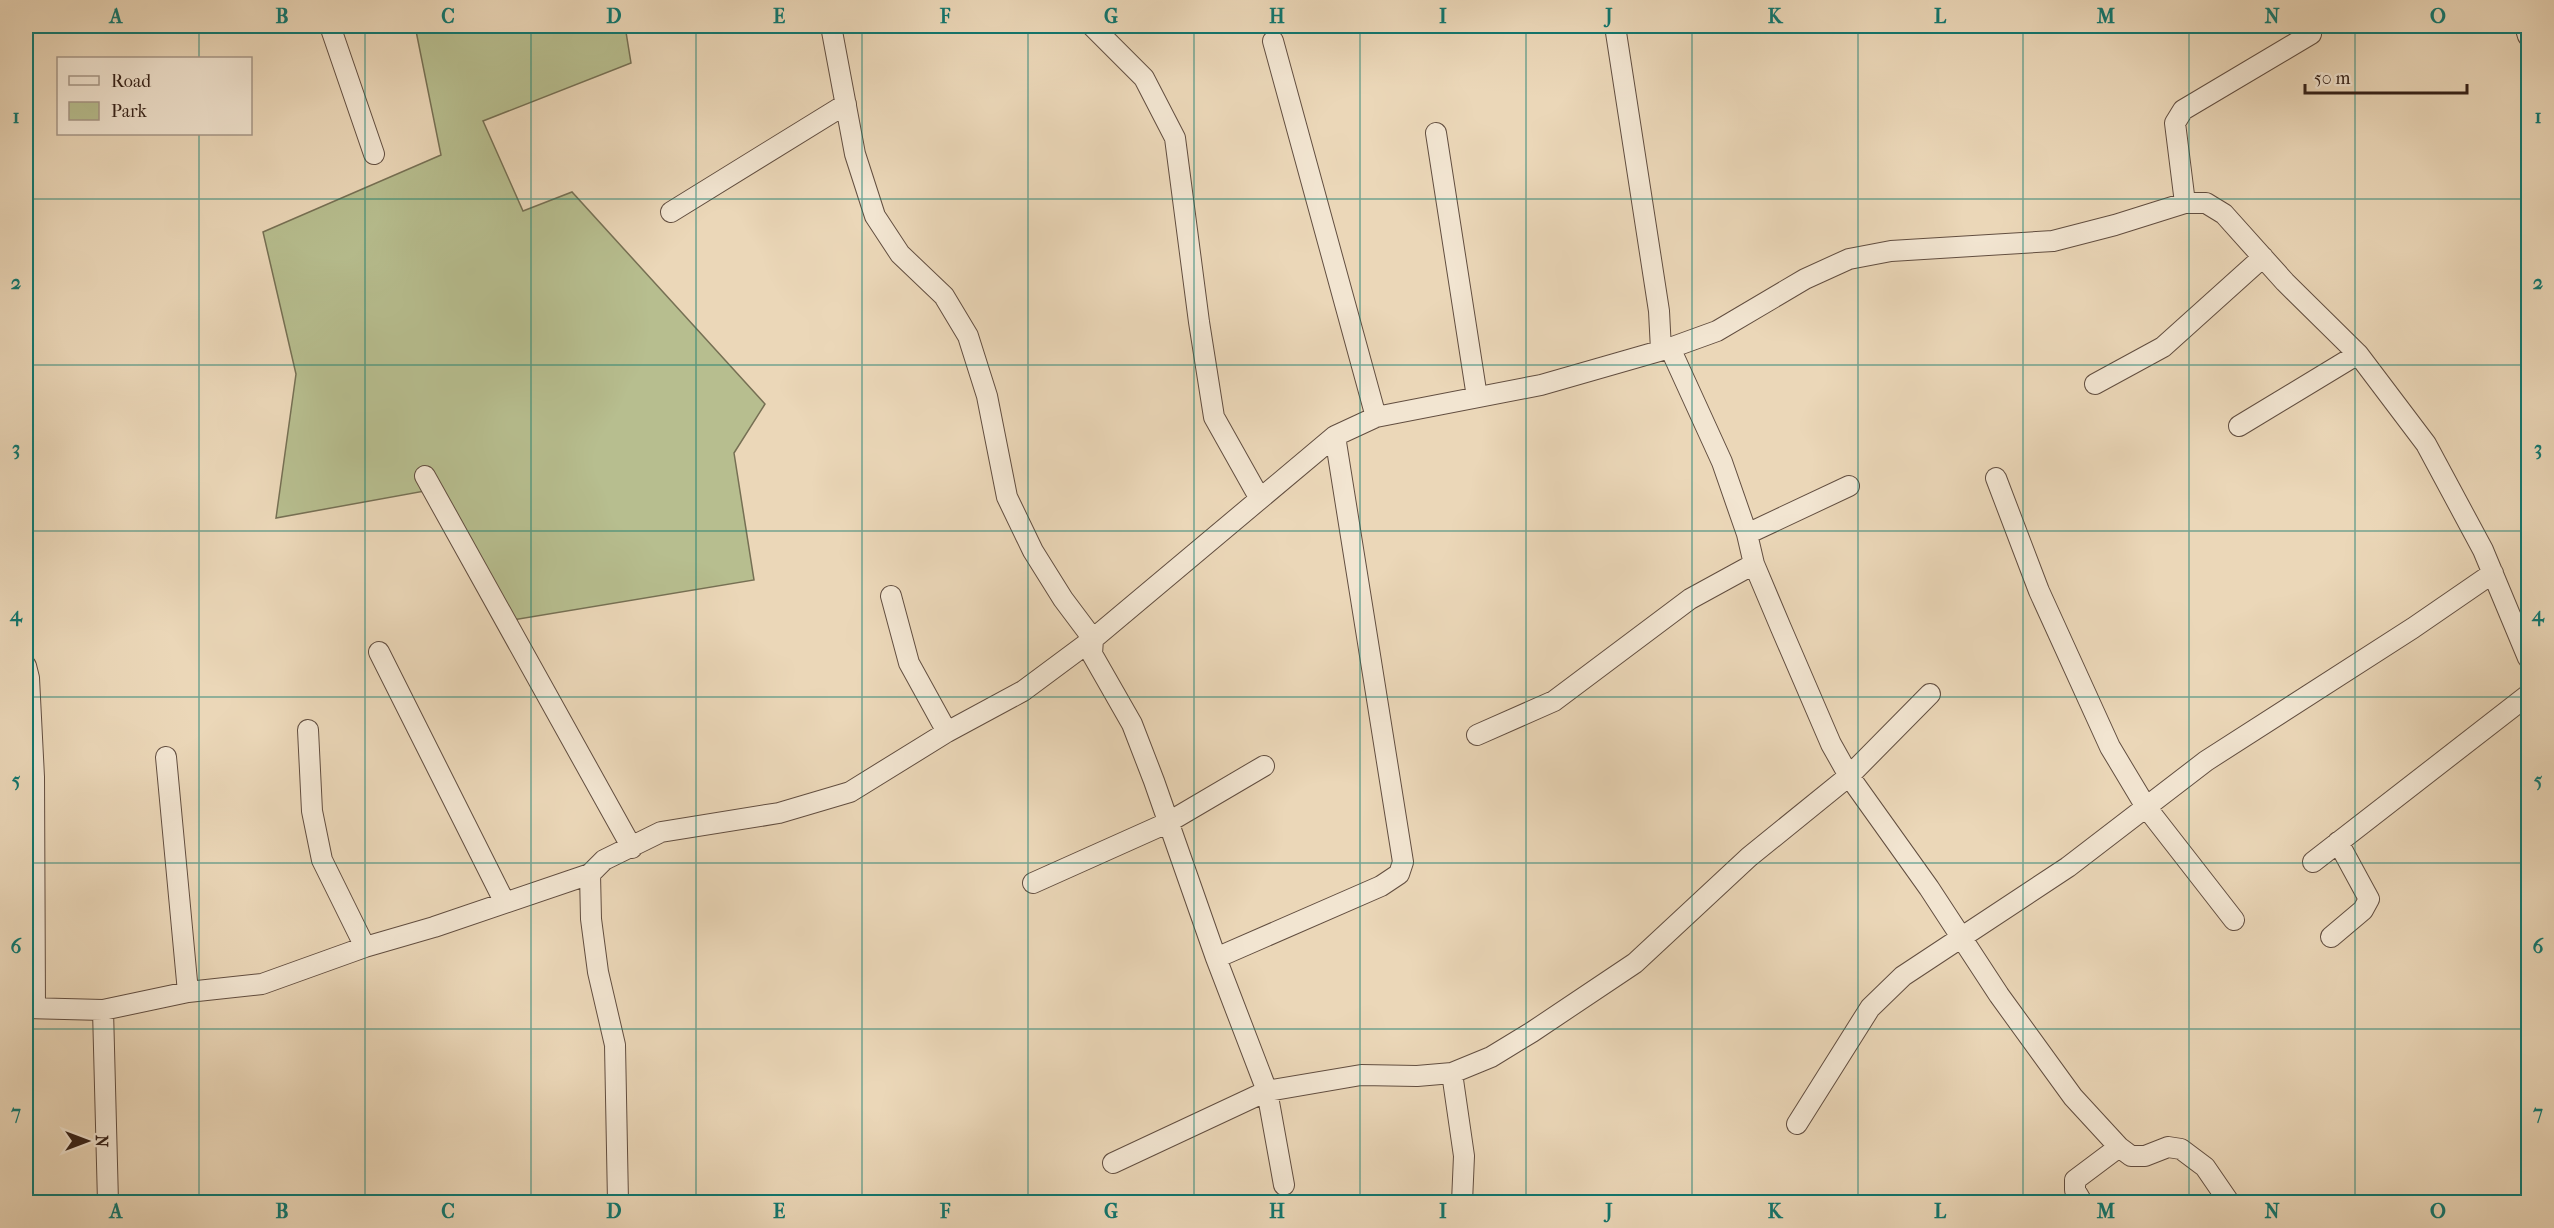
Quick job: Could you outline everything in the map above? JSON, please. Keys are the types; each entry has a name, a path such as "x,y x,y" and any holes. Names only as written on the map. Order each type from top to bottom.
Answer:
{"street":[{"path":"330,26 374,154"},
{"path":"831,26 855,154 875,216 900,254 944,296 968,336 987,396 1007,497 1033,551 1063,599 1093,639 1092,654 1132,724 1216,958 1267,1091 1284,1185"},
{"path":"1092,26 1144,78 1176,138 1199,322 1214,417 1260,499"},
{"path":"1615,26 1666,349 1722,462 1747,534 1754,564 1831,744 1849,776 1923,878 1999,995 2073,1097 2119,1147 2131,1156 2145,1156 2168,1147 2181,1149 2205,1167 2229,1203"},
{"path":"2525,26 2529,36"},
{"path":"2185,203 2175,123 2183,110 2311,34"},
{"path":"1273,41 1376,417"},
{"path":"671,212 846,104"},
{"path":"1436,133 1477,397"},
{"path":"26,666 29,678 34,777 30,1008 103,1010 188,992 262,984 365,947 434,927 504,901 591,874 604,860 661,832 779,813 850,792 947,732 1023,691 1093,639 1335,436 1376,417 1541,385 1666,349 1717,331 1805,279 1849,259 1891,251 2053,241 2185,203 2206,203 2224,214 2358,354 2426,444 2523,629 2529,658"},
{"path":"2095,384 2163,347 2263,257"},
{"path":"2239,426 2358,354"},
{"path":"1216,958 1381,886 1399,874 1402,862 1335,436"},
{"path":"425,476 632,848"},
{"path":"1996,478 2039,591 2110,747 2146,807 2234,921"},
{"path":"1747,534 1849,486"},
{"path":"1477,735 1554,701 1690,598 1754,564"},
{"path":"1797,1124 1870,1008 1903,976 1960,936 2068,867 2205,761 2413,628 2493,573"},
{"path":"891,596 909,663 947,732"},
{"path":"379,652 504,901"},
{"path":"1113,1163 1267,1091 1361,1075 1417,1076 1452,1073 1491,1057 1635,963 1749,857 1849,776 1930,694"},
{"path":"2313,862 2529,694"},
{"path":"308,730 312,811 322,860 365,947"},
{"path":"166,757 188,992"},
{"path":"1033,883 1167,823 1264,766"},
{"path":"2331,938 2363,910 2369,899 2338,842"},
{"path":"591,874 591,919 598,972 615,1045 618,1203"},
{"path":"103,1010 108,1203"},
{"path":"1452,1073 1464,1156 1462,1203"},
{"path":"2082,1203 2074,1190 2074,1180 2119,1147"}],"green space":[{"path":"415,26 625,26 631,63 483,121 523,211 572,192 765,404 734,453 754,580 507,621 430,490 276,518 296,374 263,232 441,155"}]}
